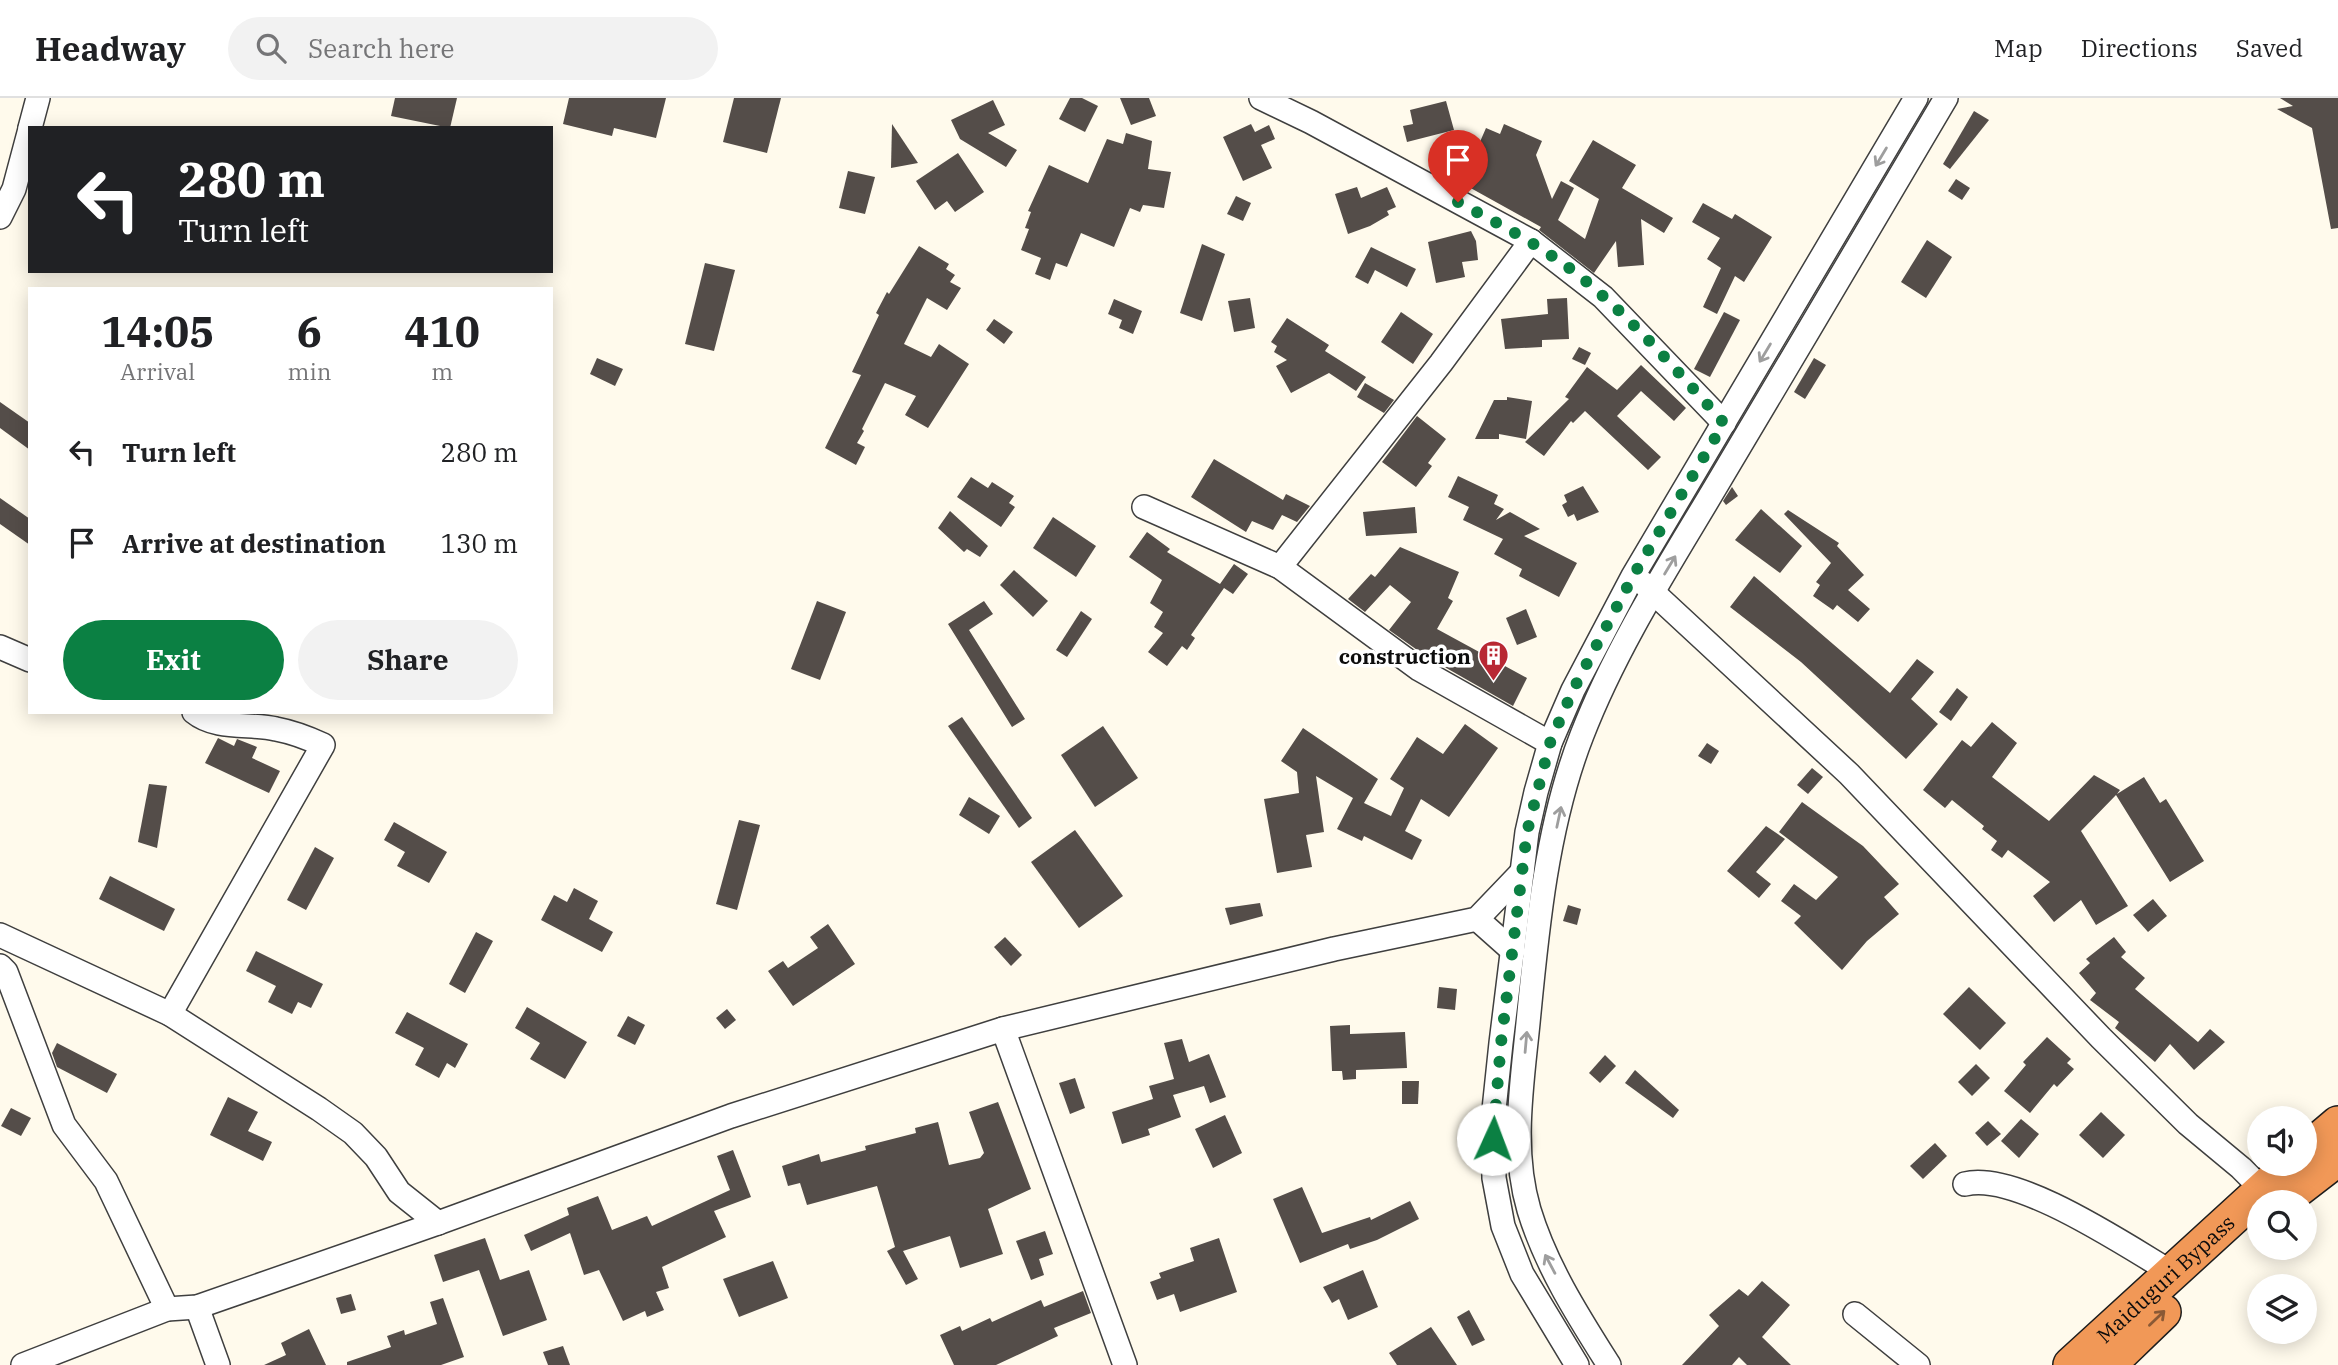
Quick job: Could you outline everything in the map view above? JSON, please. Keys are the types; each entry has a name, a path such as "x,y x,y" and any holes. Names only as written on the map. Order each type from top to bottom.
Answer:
{"highway":[{"path":"2317,1142 2338,1124"},
{"name":"Maiduguri Bypass","path":"2289,1190 2338,1158"},
{"name":"Maiduguri Bypass","path":"2071,1365 2171,1272 2247,1218"},
{"name":"Maiduguri Bypass","path":"2108,1365 2247,1225"}],"street":[{"path":"31,126 38,98"},
{"path":"1261,98 1311,122 1531,242 1603,296 1724,423"},
{"path":"1291,98 1311,122"},
{"path":"1577,1365 1522,1274 1503,1226 1494,1178 1493,1119 1522,872 1536,792 1550,743 1573,690 1633,576 1916,98"},
{"path":"1609,1365 1545,1253 1528,1207 1520,1150 1519,1120 1533,970 1548,869 1572,766 1599,696 1654,591 1946,98"},
{"path":"0,217 14,189 28,136"},
{"path":"1280,567 1441,363 1531,242"},
{"path":"1144,507 1280,567 1419,669 1550,743"},
{"path":"1633,576 1654,591 1849,774 2101,1038 2256,1190"},
{"path":"0,648 28,659"},
{"path":"170,1014 323,745 273,728 236,726 196,714"},
{"path":"23,1365 167,1309 197,1307 732,1116 1003,1029 1334,949 1477,919 1522,872"},
{"path":"1477,919 1513,951"},
{"path":"0,935 170,1014 353,1133 376,1157 399,1192 438,1223"},
{"path":"0,966 6,972 64,1125 106,1181 167,1309"},
{"path":"1003,1029 1125,1365"},
{"path":"1965,1184 1995,1183 2045,1202 2171,1272"},
{"path":"1541,1306 1565,1292"},
{"path":"197,1307 218,1365"},
{"path":"1855,1314 1918,1365"}],"building":[{"path":"395,98 457,98 450,126 391,116"},
{"path":"569,98 666,98 656,138 614,128 612,136 563,124"},
{"path":"734,98 781,98 767,153 723,142"},
{"path":"1070,98 1082,98 1098,106 1085,132 1059,119"},
{"path":"1120,98 1149,98 1156,116 1131,125"},
{"path":"2280,98 2338,98 2338,228 2331,229 2312,128 2277,109 2293,106"},
{"path":"993,100 1005,125 988,133 1017,150 1006,167 960,139 951,120"},
{"path":"1446,101 1454,130 1407,142 1403,126 1413,124 1410,110"},
{"path":"1974,111 1989,120 1950,169 1943,164"},
{"path":"892,124 918,163 891,168"},
{"path":"1251,124 1255,132 1269,125 1275,139 1261,145 1272,168 1243,181 1223,137"},
{"path":"1504,124 1542,141 1536,155 1552,199 1561,181 1574,188 1558,220 1585,239 1599,199 1569,181 1593,140 1636,165 1622,188 1673,218 1664,233 1641,219 1644,265 1618,267 1616,241 1594,273 1539,230 1541,227 1467,186 1485,155 1476,151 1486,128 1500,134"},
{"path":"1126,133 1152,141 1148,169 1171,172 1164,208 1143,205 1140,212 1130,208 1114,247 1081,233 1067,267 1056,263 1050,280 1035,274 1041,258 1021,250 1029,229 1025,228 1031,212 1028,211 1049,165 1088,183 1107,139 1123,144"},
{"path":"958,153 984,192 955,212 947,201 935,210 916,181"},
{"path":"848,171 875,177 865,214 839,208"},
{"path":"1956,179 1970,188 1962,200 1948,191"},
{"path":"1357,187 1361,198 1387,187 1396,207 1387,211 1389,215 1370,226 1348,234 1335,194"},
{"path":"1236,196 1251,203 1243,221 1227,214"},
{"path":"1703,203 1732,219 1735,214 1772,237 1744,282 1735,276 1717,314 1703,307 1721,268 1707,259 1720,238 1692,222"},
{"path":"1471,231 1476,241 1478,260 1462,262 1465,277 1436,283 1428,242"},
{"path":"1927,240 1952,257 1926,298 1901,282"},
{"path":"1202,244 1225,254 1202,321 1180,313"},
{"path":"919,246 949,264 946,269 955,275 950,282 961,288 947,310 927,298 904,344 931,357 939,344 969,364 928,428 905,415 916,396 885,383 857,443 865,447 856,465 825,448 861,375 852,372 879,315 876,313"},
{"path":"1371,247 1416,269 1407,287 1375,270 1368,284 1355,277"},
{"path":"705,263 735,270 714,351 685,344"},
{"path":"1250,298 1255,328 1234,332 1228,301"},
{"path":"1567,298 1569,339 1542,340 1542,347 1505,349 1501,319 1548,314 1547,299"},
{"path":"1114,299 1142,311 1133,334 1119,328 1122,320 1108,314"},
{"path":"1401,312 1433,334 1413,364 1381,342"},
{"path":"1724,312 1740,320 1710,377 1694,369"},
{"path":"1287,318 1329,345 1325,351 1366,377 1356,391 1329,373 1291,393 1276,366 1287,360 1274,352 1277,346 1271,342"},
{"path":"994,319 1013,332 1004,344 986,330"},
{"path":"1579,347 1591,353 1585,365 1572,359"},
{"path":"597,358 623,369 615,386 590,374"},
{"path":"1814,358 1826,365 1805,399 1794,392"},
{"path":"1641,365 1686,408 1674,421 1641,391 1617,416 1661,457 1648,470 1585,411 1573,423 1571,421 1544,456 1525,442 1569,399 1565,397 1587,367 1617,390"},
{"path":"1365,383 1394,400 1384,413 1357,397"},
{"path":"1507,397 1532,401 1526,439 1499,434 1499,439 1475,439 1494,400 1507,400"},
{"path":"0,402 28,422 28,449 0,428"},
{"path":"1417,416 1446,439 1428,463 1432,466 1416,487 1382,462"},
{"path":"1214,459 1283,500 1286,494 1310,506 1297,522 1282,515 1273,530 1252,521 1246,532 1191,497"},
{"path":"1458,476 1498,495 1494,504 1504,509 1496,520 1510,512 1540,529 1524,536 1577,563 1559,597 1519,576 1522,569 1494,554 1503,539 1463,520 1469,507 1448,497"},
{"path":"971,477 988,488 992,482 1014,496 1009,503 1015,507 1001,527 957,497"},
{"path":"1583,486 1599,512 1577,521 1574,514 1568,517 1562,505 1567,502 1564,495"},
{"path":"1732,487 1738,496 1726,505 1723,501"},
{"path":"0,498 28,518 28,544 0,524"},
{"path":"1415,507 1417,533 1366,536 1363,512"},
{"path":"1761,509 1802,546 1780,573 1735,540"},
{"path":"1788,510 1839,543 1837,546 1864,575 1848,590 1870,609 1858,622 1837,605 1833,610 1813,596 1820,585 1816,582 1831,563 1784,514"},
{"path":"950,511 988,546 980,557 967,549 964,552 938,528"},
{"path":"1053,517 1096,546 1076,577 1033,548"},
{"path":"1147,532 1170,549 1167,552 1220,584 1234,564 1248,574 1233,594 1224,588 1191,635 1195,638 1187,650 1182,646 1167,666 1148,652 1163,633 1154,627 1163,612 1150,603 1162,580 1129,557"},
{"path":"1400,547 1459,572 1448,598 1453,601 1437,629 1527,678 1513,706 1427,657 1389,630 1411,602 1390,585 1365,612 1348,599 1371,574 1375,577"},
{"path":"1014,570 1048,601 1033,617 1000,585"},
{"path":"1754,576 1890,693 1917,659 1934,672 1911,699 1938,724 1906,759 1801,662 1730,607"},
{"path":"817,601 846,612 820,680 791,669"},
{"path":"984,601 993,614 969,630 1025,719 1012,727 948,624"},
{"path":"1526,609 1537,637 1517,645 1506,618"},
{"path":"1081,611 1092,619 1067,657 1056,650"},
{"path":"1957,688 1968,697 1951,721 1939,712"},
{"path":"962,717 1032,818 1019,828 948,726"},
{"path":"1992,722 2017,743 1992,777 2049,821 2094,775 2120,790 2117,794 2144,777 2160,803 2166,799 2204,861 2170,882 2116,795 2081,831 2128,906 2096,925 2081,900 2054,922 2033,896 2050,882 2008,850 2002,858 1991,850 1997,841 1982,829 1984,826 1952,800 1945,808 1923,790 1962,740 1971,747"},
{"path":"1465,724 1498,748 1449,817 1421,799 1405,831 1422,840 1412,860 1364,836 1362,841 1337,829 1353,798 1316,776 1324,832 1306,835 1312,867 1277,873 1264,799 1299,793 1297,772 1281,761 1303,728 1378,779 1364,803 1391,816 1404,788 1390,779 1417,737 1443,754"},
{"path":"1103,726 1138,778 1095,807 1061,755"},
{"path":"218,738 234,746 237,739 257,747 252,758 280,771 269,793 205,763"},
{"path":"1707,743 1719,751 1711,764 1698,756"},
{"path":"1812,768 1823,777 1808,794 1797,785"},
{"path":"149,784 167,786 157,848 138,842"},
{"path":"969,797 1000,816 989,834 959,815"},
{"path":"1802,802 1863,846 1899,884 1884,897 1899,914 1867,941 1842,970 1794,923 1801,916 1781,901 1794,884 1816,900 1838,877 1779,832"},
{"path":"739,820 760,825 737,910 716,904"},
{"path":"394,822 447,852 429,883 397,866 405,852 384,840"},
{"path":"1766,826 1785,839 1756,872 1771,884 1759,898 1727,871"},
{"path":"1075,830 1123,896 1079,928 1031,862"},
{"path":"315,847 334,858 306,910 287,900"},
{"path":"110,876 175,909 164,931 99,899"},
{"path":"574,888 598,901 589,919 613,932 602,952 541,920 554,895 567,902"},
{"path":"2153,899 2167,916 2148,932 2133,915"},
{"path":"1260,903 1263,916 1230,925 1225,908"},
{"path":"1568,905 1581,909 1577,925 1563,921"},
{"path":"828,924 855,964 793,1006 768,971 783,961 788,968 818,948 810,937"},
{"path":"476,932 493,941 465,993 449,984"},
{"path":"1005,937 1022,955 1011,966 994,947"},
{"path":"2114,937 2126,952 2121,957 2145,978 2135,989 2198,1042 2210,1029 2225,1042 2194,1070 2170,1044 2155,1062 2115,1028 2119,1022 2090,1000 2096,993 2079,973 2090,963 2086,959"},
{"path":"256,951 323,984 311,1008 298,1002 292,1014 268,1002 276,986 246,971"},
{"path":"1439,987 1457,989 1455,1010 1437,1008"},
{"path":"1969,987 2006,1023 1980,1050 1943,1014"},
{"path":"527,1007 587,1042 565,1079 530,1059 540,1043 515,1028"},
{"path":"727,1009 736,1020 725,1029 716,1018"},
{"path":"407,1012 468,1044 455,1068 447,1063 439,1078 415,1065 424,1048 395,1033"},
{"path":"628,1016 645,1025 635,1045 617,1036"},
{"path":"1350,1025 1350,1034 1405,1032 1407,1068 1356,1070 1356,1079 1343,1080 1342,1071 1332,1071 1330,1026"},
{"path":"2047,1037 2071,1059 2067,1063 2074,1069 2057,1087 2054,1084 2030,1113 2004,1091 2026,1065 2023,1062"},
{"path":"1182,1039 1189,1062 1209,1054 1226,1097 1210,1103 1204,1086 1173,1095 1181,1117 1148,1129 1150,1135 1122,1144 1112,1112 1153,1099 1149,1086 1174,1079 1164,1043"},
{"path":"57,1043 117,1074 107,1093 57,1067 52,1053"},
{"path":"1605,1055 1616,1066 1600,1083 1589,1073"},
{"path":"1976,1064 1990,1078 1972,1096 1958,1082"},
{"path":"1635,1070 1679,1110 1673,1118 1625,1083"},
{"path":"1075,1078 1085,1108 1070,1114 1059,1083"},
{"path":"1402,1081 1419,1081 1418,1104 1402,1104"},
{"path":"228,1097 258,1112 248,1131 272,1142 263,1161 210,1135"},
{"path":"998,1102 1031,1189 988,1209 1003,1254 960,1268 950,1236 903,1251 918,1279 906,1285 887,1251 895,1247 877,1186 807,1205 800,1183 788,1186 782,1166 819,1154 821,1162 866,1150 865,1146 916,1133 915,1128 938,1122 949,1165 980,1158 984,1153 969,1112"},
{"path":"11,1108 31,1118 21,1136 1,1126"},
{"path":"2101,1112 2125,1135 2103,1158 2079,1135"},
{"path":"1225,1115 1242,1153 1213,1168 1195,1129"},
{"path":"2021,1119 2039,1134 2019,1158 2001,1141"},
{"path":"1988,1121 2001,1134 1987,1146 1975,1133"},
{"path":"1935,1143 1947,1156 1923,1179 1910,1166"},
{"path":"733,1150 751,1197 714,1211 726,1237 662,1267 669,1288 656,1292 664,1310 647,1317 645,1311 623,1321 599,1270 584,1275 570,1233 531,1251 524,1235 569,1215 567,1208 598,1196 612,1230 647,1216 652,1226 730,1190 717,1156"},
{"path":"1302,1187 1322,1233 1370,1217 1371,1220 1410,1201 1419,1219 1377,1240 1350,1249 1348,1244 1300,1263 1273,1199"},
{"path":"1045,1231 1053,1254 1039,1259 1044,1275 1031,1280 1016,1241"},
{"path":"485,1238 500,1280 529,1270 547,1320 503,1336 479,1270 443,1282 434,1255"},
{"path":"1219,1238 1237,1292 1180,1312 1174,1294 1157,1300 1150,1282 1161,1278 1159,1273 1194,1261 1190,1248"},
{"path":"773,1261 788,1298 739,1317 723,1279"},
{"path":"1363,1270 1378,1307 1348,1320 1339,1299 1332,1303 1323,1287"},
{"path":"1762,1281 1790,1305 1762,1337 1791,1365 1747,1365 1739,1357 1732,1365 1682,1365 1719,1326 1709,1315 1739,1289 1748,1296"},
{"path":"1083,1291 1091,1313 1054,1328 1058,1336 996,1365 954,1365 940,1335 960,1326 962,1331 990,1318 992,1322 1041,1300 1044,1307"},
{"path":"351,1294 356,1310 341,1314 336,1298"},
{"path":"443,1298 464,1357 441,1365 347,1365 347,1362 391,1347 387,1336 404,1330 405,1335 437,1324 430,1302"},
{"path":"1469,1310 1485,1340 1472,1346 1457,1317"},
{"path":"1431,1327 1457,1365 1397,1365 1389,1353"},
{"path":"309,1329 326,1365 264,1365 286,1355 281,1343"},
{"path":"563,1346 570,1365 548,1365 543,1352"}],"place":[{"name":"construction","path":"1494,683"}],"route":[{"path":"1458,202 1531,242 1577,274 1645,338 1724,423 1633,576 1573,690 1550,743 1527,832 1501,1043 1493,1139"}]}
